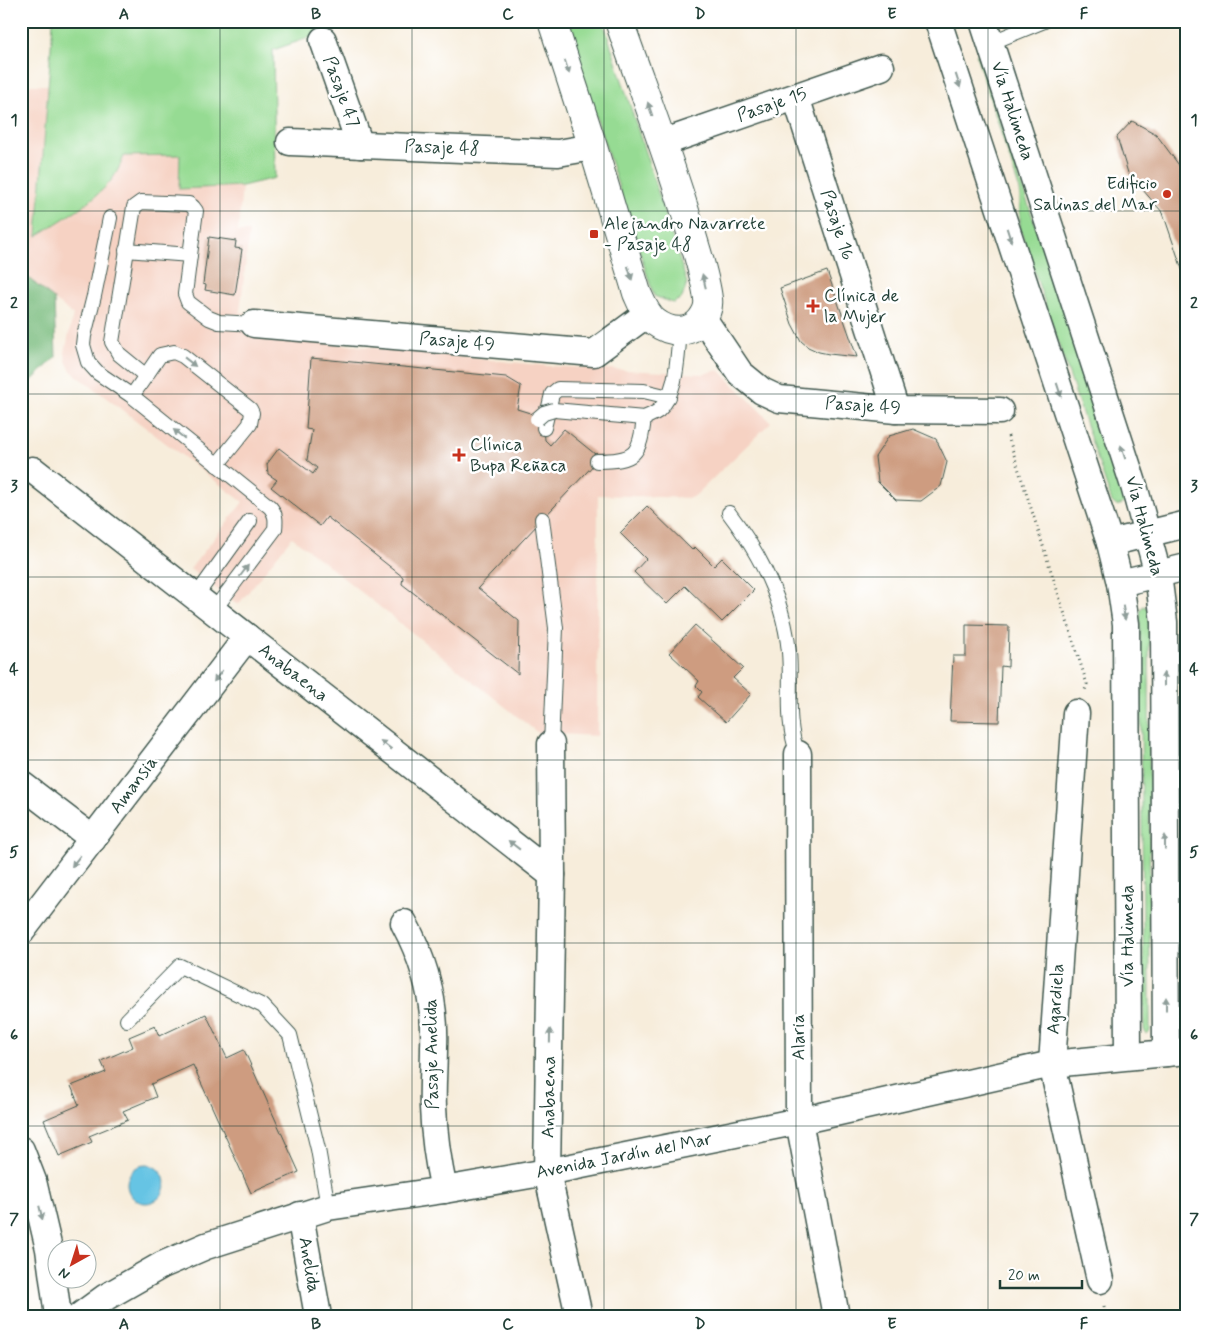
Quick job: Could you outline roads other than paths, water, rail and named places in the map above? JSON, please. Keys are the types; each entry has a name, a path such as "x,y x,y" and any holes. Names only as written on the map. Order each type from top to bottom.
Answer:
{"street":[{"path":"552,21 593,147 636,294 647,314 666,328 680,332 689,330 703,318 708,305 706,292 696,251 662,143 619,21"},
{"name":"Vía Halimeda","path":"1128,1056 1126,624 1120,583 1110,543 941,28 985,28 1148,534 1158,574 1164,622 1176,1052"},
{"name":"Pasaje 47","path":"322,40 360,145"},
{"name":"Pasaje 15","path":"662,143 882,67"},
{"name":"Pasaje 16","path":"796,97 896,410"},
{"name":"Pasaje 48","path":"290,142 558,153 593,147"},
{"name":"Pasaje 49","path":"254,324 594,353 647,314"},
{"name":"Pasaje 49","path":"703,318 740,373 762,391 779,400 896,410 1000,411"},
{"name":"Anabaena","path":"33,470 552,874"},
{"path":"1110,543 1187,524"},
{"path":"1120,583 1187,567"},
{"name":"Amansia","path":"21,932 247,637"},
{"name":"Agardiela","path":"1076,714 1052,1064 1100,1280"},
{"name":"Anabaena","path":"551,744 552,874 547,1172 579,1316"},
{"name":"Alaria","path":"798,754 799,1121 836,1316"},
{"path":"21,784 93,839"},
{"name":"Pasaje Anelida","path":"404,923 416,945 425,968 431,992 434,1046 432,1077 433,1116 438,1163 444,1190"},
{"name":"Avenida Jardín del Mar","path":"80,1316 106,1297 162,1265 206,1246 328,1207 444,1190 547,1172 799,1121 1052,1064 1176,1052"},
{"path":"21,1150 33,1181 49,1249 58,1316"},
{"name":"Anelida","path":"300,1215 318,1316"}],"lane":[{"path":"985,28 1044,21"},
{"path":"146,376 119,354 113,347 112,342 134,207 141,202 189,204 193,207 196,211 185,294 188,302 209,318 218,322 254,324"},
{"path":"110,218 83,345 92,368 132,396 270,507 276,519 276,529 205,603"},
{"path":"126,250 190,255"},
{"path":"669,397 644,391 558,389 552,394 540,424 544,413 554,410 644,418 657,412 669,397 673,384 680,332"},
{"path":"132,396 160,355 174,352 183,356 250,409 252,413 250,424 218,465"},
{"path":"597,461 620,461 629,457 637,449 642,437 644,418"},
{"path":"729,513 761,560 774,590 783,620 789,651 790,726 793,742 798,754"},
{"path":"542,520 556,628 551,744"},
{"path":"205,603 250,521"},
{"path":"127,1020 180,966 263,1006 290,1035 318,1149 328,1207"}],"water":[{"path":"146,1165 160,1170 165,1184 160,1198 146,1203 132,1198 127,1184 132,1170"}],"place":[{"name":"Edificio Salinas del Mar","path":"1167,194"},
{"name":"Alejandro Navarrete - Pasaje 48","path":"594,234"},
{"name":"Clínica de la Mujer","path":"813,306"},
{"name":"Clínica Bupa Reñaca","path":"459,455"}]}
